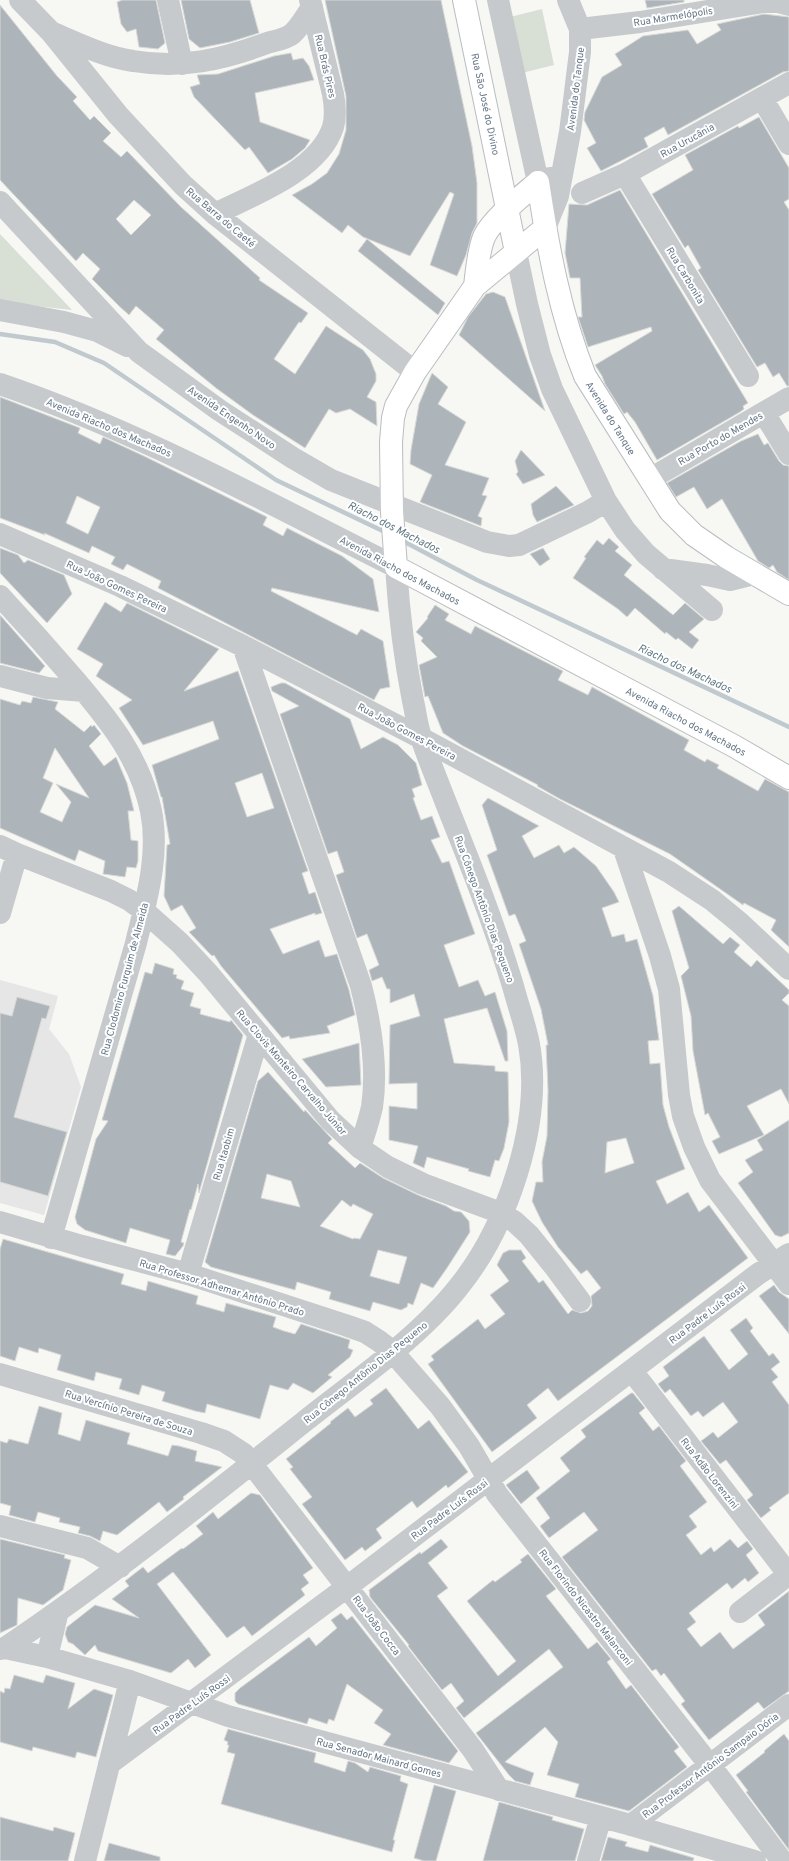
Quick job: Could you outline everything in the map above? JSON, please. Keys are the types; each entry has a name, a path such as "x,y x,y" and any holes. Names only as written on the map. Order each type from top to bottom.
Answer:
{"main road":[{"name":"Rua São José do Divino","path":"464,0 516,252"},
{"path":"474,286 484,238 487,232 508,209 538,182"},
{"path":"415,372 474,286 545,228 538,182"},
{"name":"Avenida do Tanque","path":"545,228 564,315 585,376 670,511 694,535 754,574 789,594"},
{"name":"Rua Cônego Antônio Dias Pequeno","path":"396,567 392,508 393,418 403,394 415,372"},
{"name":"Avenida Riacho dos Machados","path":"396,567 734,746 789,778"}],"street":[{"name":"Rua Barra do Caeté","path":"20,0 51,32 124,121 183,185 215,214 348,317 415,372"},
{"path":"168,0 182,64"},
{"path":"498,0 538,182 550,178 562,179"},
{"name":"Avenida do Tanque","path":"545,228 558,196 562,179 570,132 580,52 580,29 568,0"},
{"name":"Rua Marmelópolis","path":"580,29 640,22 763,2 778,2 789,5"},
{"path":"51,32 100,53 163,66 182,64 213,60 247,51 292,34 311,3"},
{"name":"Rua Brás Pires","path":"215,214 297,171 310,160 324,144 333,127 335,108 311,3"},
{"path":"292,34 301,38 310,45 326,66"},
{"path":"80,68 100,53"},
{"name":"Rua Urucânia","path":"582,193 625,174 789,83"},
{"path":"762,98 789,144"},
{"name":"Rua Carbonita","path":"625,174 748,376"},
{"name":"Avenida Engenho Novo","path":"0,202 139,352 218,410 293,458 331,480 392,508 487,542 509,546 519,545 588,512 606,501"},
{"path":"516,252 538,347 552,389 606,501 625,530 646,554 712,610"},
{"path":"0,310 64,322 97,331 139,352"},
{"name":"Avenida Riacho dos Machados","path":"0,384 55,402 186,460 396,567"},
{"name":"Rua Porto do Mendes","path":"650,479 789,398"},
{"path":"764,413 789,454"},
{"name":"Rua João Gomes Pereira","path":"0,534 120,586 243,646 421,738 669,872 712,900 740,923 789,969"},
{"name":"Rua Cônego Antônio Dias Pequeno","path":"3,1649 120,1567 392,1351 426,1322 458,1289 484,1250 518,1171 528,1129 533,1088 529,1045 504,955 421,738 402,644 396,567"},
{"path":"663,569 707,575 730,580 754,574"},
{"name":"Rua Clodomiro Furquim de Almeida","path":"0,596 47,647 121,737 140,773 151,812 153,843 151,875 144,911 51,1238"},
{"path":"243,646 358,979 368,1012 375,1074 372,1109 360,1148"},
{"path":"0,676 47,688 84,691"},
{"path":"624,849 660,956 669,989 683,1116 694,1147 710,1180 781,1259 789,1284"},
{"path":"0,913 8,850"},
{"name":"Rua Clovis Monteiro Carvalho Júnior","path":"8,850 111,891 129,900 144,911 180,943 208,973 330,1120 360,1148 388,1167 423,1184 501,1213 515,1222 528,1235 580,1301"},
{"name":"Rua Itaobim","path":"188,1274 259,1034"},
{"name":"Rua Professor Adhemar Antônio Prado","path":"0,1222 51,1238 188,1274 346,1325 365,1332 392,1351"},
{"name":"Rua Padre Luís Rossi","path":"109,1764 347,1587 489,1478 781,1259"},
{"name":"Rua Florindo Nicastro Malanconi","path":"392,1351 440,1406 470,1446 497,1494 710,1765 782,1861"},
{"name":"Rua Adão Lorenzini","path":"632,1371 789,1575"},
{"name":"Rua Vercínio Pereira de Souza","path":"0,1374 224,1441 236,1448 252,1462"},
{"name":"Rua João Cocca","path":"252,1462 473,1750 499,1790"},
{"path":"0,1526 87,1548 120,1567"},
{"path":"740,1612 789,1575"},
{"path":"47,1657 58,1611"},
{"name":"Rua Senador Mainard Gomes","path":"3,1649 47,1657 130,1681 228,1716 632,1825 754,1861"},
{"path":"85,1861 130,1681"},
{"name":"Rua Professor Antônio Sampaio Dória","path":"632,1825 789,1705"},
{"path":"588,1861 601,1817"}],"shaded area":[{"path":"542,9 554,65 522,73 510,17"},
{"path":"0,234 72,310 0,302"},
{"path":"0,980 58,996 49,1029 69,1054 81,1087 44,1215 0,1203"}],"building":[{"path":"122,0 156,0 165,43 158,49 139,47 136,29 127,32 121,24 117,2"},
{"path":"181,0 250,0 259,33 230,42 200,48 189,39"},
{"path":"325,0 441,0 472,146 477,183 477,223 457,276 430,265 454,194 450,192 410,256 363,237 348,225 342,233 292,195 312,184 327,173 339,154 346,130 346,96"},
{"path":"645,0 684,0 684,2 647,8"},
{"path":"0,5 57,76 77,97 73,101 90,120 94,116 111,133 103,141 121,157 127,151 181,207 260,278 259,280 308,313 301,323 299,322 274,359 295,374 326,326 363,350 370,359 376,374 376,381 367,397 376,402 377,426 350,409 336,413 329,409 305,448 253,415 216,388 156,339 164,330 136,306 129,315 119,306 92,279 100,269 83,253 76,261 0,180","holes":["134,200 151,215 131,235 116,219"]},
{"path":"764,14 789,17 789,71 783,72 668,135 664,127 644,138 648,147 601,171 587,148 596,143 584,120 585,112 602,77 622,65 615,54 643,36 688,30 697,44 721,30 717,24"},
{"path":"291,53 293,60 303,58 309,66 314,80 255,93 260,122 310,140 305,148 292,159 268,173 249,147 245,150 194,97 190,87 200,84 197,75 218,74 274,56"},
{"path":"759,117 789,168 789,199 784,202 789,210 789,386 787,386 779,373 773,377 765,363 757,367 698,270 701,268 688,245 685,248 652,194 693,170 685,155 738,126 739,128"},
{"path":"620,190 748,403 743,406 744,409 740,412 657,460 635,422 627,412 624,414 595,365 652,331 651,327 588,347 578,317 582,317 580,278 570,278 565,253 569,204 587,205"},
{"path":"367,239 445,303 438,315 358,251"},
{"path":"493,292 505,297 545,411 459,335 468,317 486,294"},
{"path":"432,373 448,387 438,404 466,422 445,465 489,478 482,495 487,496 478,516 482,518 481,526 420,502 432,475 410,464 411,450 419,404"},
{"path":"0,397 80,428 78,433 100,444 103,437 146,457 267,517 263,525 283,536 287,528 342,556 373,579 379,612 272,588 271,591 357,635 361,629 383,641 390,687 380,689 374,700 158,588 161,581 127,564 123,570 111,564 115,557 92,546 89,553 44,533 45,535 0,518","holes":["77,496 100,507 88,534 66,523"]},
{"path":"758,434 764,445 768,443 779,461 783,465 789,466 789,580 777,572 773,565 769,568 758,561 722,499 707,509 694,487 676,497 667,483 741,441"},
{"path":"521,450 545,475 523,484 516,474 518,472 515,461"},
{"path":"556,486 574,505 537,522 533,515 531,504"},
{"path":"609,538 619,547 615,551 632,565 624,575 673,615 685,603 704,619 689,632 699,640 692,649 678,638 676,640 666,632 665,634 635,608 627,617 618,609 573,578 586,558 584,557 597,540 603,545"},
{"path":"0,548 18,555 24,563 28,560 64,575 72,594 47,623 0,573"},
{"path":"543,548 550,559 540,566 530,554"},
{"path":"105,602 121,612 127,603 219,649 184,691 238,671 308,871 302,873 309,894 315,892 322,913 315,915 315,913 270,929 283,954 319,940 325,957 337,954 349,990 355,1015 327,1026 330,1033 290,1039 289,1036 282,1038 221,966 214,955 212,956 189,932 196,928 182,905 171,911 164,896 167,845 170,844 162,797 152,765 219,739 213,721 143,745 119,708 132,700 96,676 103,664 77,649","holes":["262,773 274,808 247,817 235,783"]},
{"path":"435,605 449,614 445,620 471,634 475,626 563,671 558,680 588,695 592,687 689,740 684,750 705,762 707,759 719,765 717,768 758,791 765,779 789,792 789,947 771,930 776,920 744,903 743,905 670,854 560,799 537,786 538,785 463,746 443,733 428,696 425,697 419,665 437,657 421,641 423,638 416,632 428,618 427,617"},
{"path":"0,615 45,666 39,673 0,663"},
{"path":"285,683 350,719 361,749 383,737 398,745 416,763 422,785 412,789 415,797 413,798 421,820 432,816 440,837 431,840 442,863 449,861 475,934 444,945 459,987 478,980 485,996 495,992 507,1031 508,1061 505,1061 487,1008 444,1019 454,1063 495,1066 495,1071 508,1072 509,1122 504,1148 499,1161 495,1160 490,1177 468,1171 469,1169 427,1157 424,1168 413,1163 418,1146 389,1140 389,1106 417,1109 417,1083 389,1084 390,1025 420,1016 414,994 390,1003 390,989 387,989 382,977 372,981 369,970 379,965 367,934 357,938 336,875 344,872 337,851 328,854 280,714 299,706 272,691 271,687"},
{"path":"33,697 58,702 55,709 84,732 91,725 92,727 94,725 101,734 89,746 104,766 116,757 127,783 134,811 128,811 131,840 138,841 138,861 136,868 127,867 125,877 103,874 105,861 79,850 75,861 0,828 0,699 20,705 22,701 31,703","holes":["55,748 89,798 56,784 71,802 62,822 40,812 53,783 43,778"]},
{"path":"488,798 539,826 522,836 534,858 559,845 564,853 574,847 596,866 614,892 619,902 602,908 612,937 624,934 626,942 637,939 653,996 659,1040 648,1041 650,1064 660,1063 663,1105 669,1127 685,1169 656,1181 667,1204 688,1192 699,1212 709,1205 748,1258 558,1401 548,1388 527,1405 537,1418 492,1452 428,1364 434,1360 431,1356 478,1319 485,1329 505,1314 490,1295 509,1281 497,1265 503,1253 509,1250 521,1250 526,1258 522,1261 539,1283 543,1280 568,1314 572,1310 581,1313 588,1311 592,1306 591,1296 601,1288 587,1270 581,1274 558,1247 542,1222 532,1201 536,1182 543,1182 542,1162 547,1136 548,1090 546,1045 548,1045 541,1009 519,944 526,941 515,914 509,916 487,855 497,850 482,805","holes":["626,1138 634,1163 605,1173 607,1142"]},
{"path":"679,906 723,944 730,937 740,945 734,952 751,967 757,960 789,990 789,993 782,1000 789,1006 789,1104 781,1089 747,1106 764,1135 719,1154 712,1141 720,1137 708,1113 705,1115 693,1051 691,1016 681,976 689,968 672,911"},
{"path":"155,963 174,969 173,974 177,975 176,978 184,981 181,989 194,993 190,1006 201,1009 200,1014 230,1022 231,1020 243,1035 199,1193 198,1184 191,1210 190,1209 181,1242 184,1243 175,1256 166,1254 170,1240 130,1228 126,1243 85,1230 77,1224 75,1217 96,1139 108,1121 102,1120 145,972 152,974"},
{"path":"17,997 50,1006 46,1019 42,1018 14,1117 67,1132 48,1196 0,1182 0,1013 12,1016"},
{"path":"359,1043 361,1085 326,1087 302,1059"},
{"path":"268,1072 304,1112 305,1110 332,1139 328,1143 355,1168 360,1163 383,1178 418,1195 446,1206 454,1211 461,1212 469,1221 470,1232 447,1268 433,1288 421,1283 413,1305 408,1303 407,1307 401,1310 373,1302 370,1311 329,1299 331,1292 297,1282 295,1290 211,1267 205,1262 258,1081","holes":["267,1174 291,1181 300,1207 261,1198","342,1200 351,1207 353,1204 373,1214 360,1239 353,1239 320,1226","378,1250 407,1257 399,1284 370,1276"]},
{"path":"789,1120 789,1233 781,1237 775,1235 738,1183 753,1172 745,1160 763,1150 757,1140"},
{"path":"3,1239 124,1274 121,1284 146,1291 148,1281 198,1296 196,1304 224,1312 226,1303 276,1317 273,1327 284,1331 295,1334 301,1324 350,1340 348,1348 353,1350 350,1357 328,1375 332,1377 313,1393 293,1383 288,1390 270,1385 260,1419 207,1404 205,1413 195,1411 162,1401 165,1392 142,1385 139,1395 119,1389 122,1379 96,1372 94,1381 57,1370 61,1355 39,1348 38,1353 19,1347 15,1361 0,1356 0,1249"},
{"path":"774,1285 779,1292 789,1299 789,1334 759,1296"},
{"path":"746,1318 753,1328 750,1331 769,1356 773,1353 780,1362 771,1369 778,1377 772,1382 789,1405 789,1493 769,1508 771,1510 761,1518 747,1500 753,1495 726,1460 720,1464 701,1441 713,1432 718,1438 738,1422 723,1402 703,1417 698,1411 691,1416 670,1389 665,1393 658,1384 669,1376 663,1367 704,1336 729,1370 748,1354 730,1330"},
{"path":"386,1388 418,1429 429,1420 468,1472 448,1488 446,1485 417,1508 412,1501 376,1529 382,1538 365,1551 362,1547 345,1560 302,1504 312,1497 290,1469 293,1467 286,1459 348,1408 355,1417 373,1404 370,1400"},
{"path":"633,1393 645,1408 639,1413 653,1431 659,1426 686,1461 680,1466 707,1502 689,1516 697,1527 686,1535 701,1555 711,1547 714,1552 730,1539 738,1548 747,1541 753,1549 746,1555 759,1573 748,1582 745,1578 732,1589 727,1583 689,1613 696,1622 687,1629 701,1647 720,1632 733,1649 765,1625 758,1615 789,1591 789,1691 764,1709 758,1702 709,1740 681,1704 685,1701 664,1673 661,1676 656,1669 652,1671 562,1557 598,1530 584,1512 549,1538 540,1526 550,1518 536,1498 570,1471 560,1458 586,1437 581,1430"},
{"path":"39,1406 62,1413 58,1434 80,1441 86,1420 130,1433 127,1444 168,1456 172,1445 179,1446 197,1451 195,1461 222,1467 183,1497 184,1499 167,1512 159,1502 117,1535 103,1531 100,1541 90,1536 78,1533 80,1527 59,1522 60,1518 38,1512 35,1522 9,1515 11,1506 0,1503 0,1441 7,1443 9,1439 28,1444"},
{"path":"527,1470 540,1488 521,1504 506,1485"},
{"path":"251,1493 260,1495 313,1568 303,1575 309,1583 301,1589 305,1595 252,1636 244,1626 227,1638 173,1572 157,1584 211,1655 195,1668 188,1659 171,1673 98,1651 95,1645 85,1655 73,1644 68,1642 65,1634 67,1627 95,1605 139,1618 112,1599 129,1586 125,1581 143,1567 148,1573 182,1548 183,1549 203,1534 196,1526 213,1512 218,1519"},
{"path":"0,1539 65,1555 64,1558 71,1560 63,1590 43,1605 18,1598 17,1625 0,1633"},
{"path":"441,1539 448,1547 428,1563 448,1588 437,1596 498,1676 516,1661 467,1601 493,1580 495,1582 522,1562 520,1560 528,1554 556,1589 546,1596 588,1649 597,1642 611,1659 607,1662 626,1689 631,1685 679,1747 674,1751 687,1767 629,1811 575,1797 579,1784 547,1775 558,1742 545,1727 505,1762 534,1773 530,1785 515,1781 476,1733 563,1667 549,1649 464,1718 456,1708 464,1701 451,1683 442,1690 408,1646 409,1645 370,1597 369,1590 420,1552 421,1554"},
{"path":"341,1613 347,1620 352,1616 458,1751 449,1763 383,1745 391,1734 374,1723 383,1710 347,1684 334,1721 329,1719 327,1724 309,1718 307,1724 238,1704 235,1701 235,1693 240,1688 309,1637 316,1646 337,1628 331,1620"},
{"path":"14,1675 43,1683 46,1675 75,1683 68,1709 94,1689 113,1695 96,1757 77,1752 75,1758 33,1747 32,1751 0,1742 0,1691 4,1693 5,1688 10,1689"},
{"path":"228,1729 316,1753 314,1762 345,1772 348,1761 355,1763 368,1772 370,1767 401,1776 400,1781 408,1784 393,1840 395,1840 392,1852 221,1804 235,1754 227,1752 229,1745 227,1745 228,1742 224,1740"},
{"path":"784,1734 789,1741 789,1850 746,1792 748,1791 736,1775 765,1752 764,1751"},
{"path":"434,1785 456,1791 436,1861 424,1861 414,1858"},
{"path":"499,1802 553,1817 552,1820 584,1829 575,1861 483,1861"},
{"path":"0,1817 53,1831 54,1827 75,1833 68,1861 0,1861"},
{"path":"608,1837 627,1842 625,1846 648,1852 650,1845 694,1858 693,1861 601,1861"},
{"path":"109,1843 160,1857 160,1861 104,1861"}],"waterway":[{"name":"Riacho dos Machados","path":"0,334 55,342 104,363 276,480 387,533"},
{"name":"Riacho dos Machados","path":"401,540 477,580 789,727"}]}
